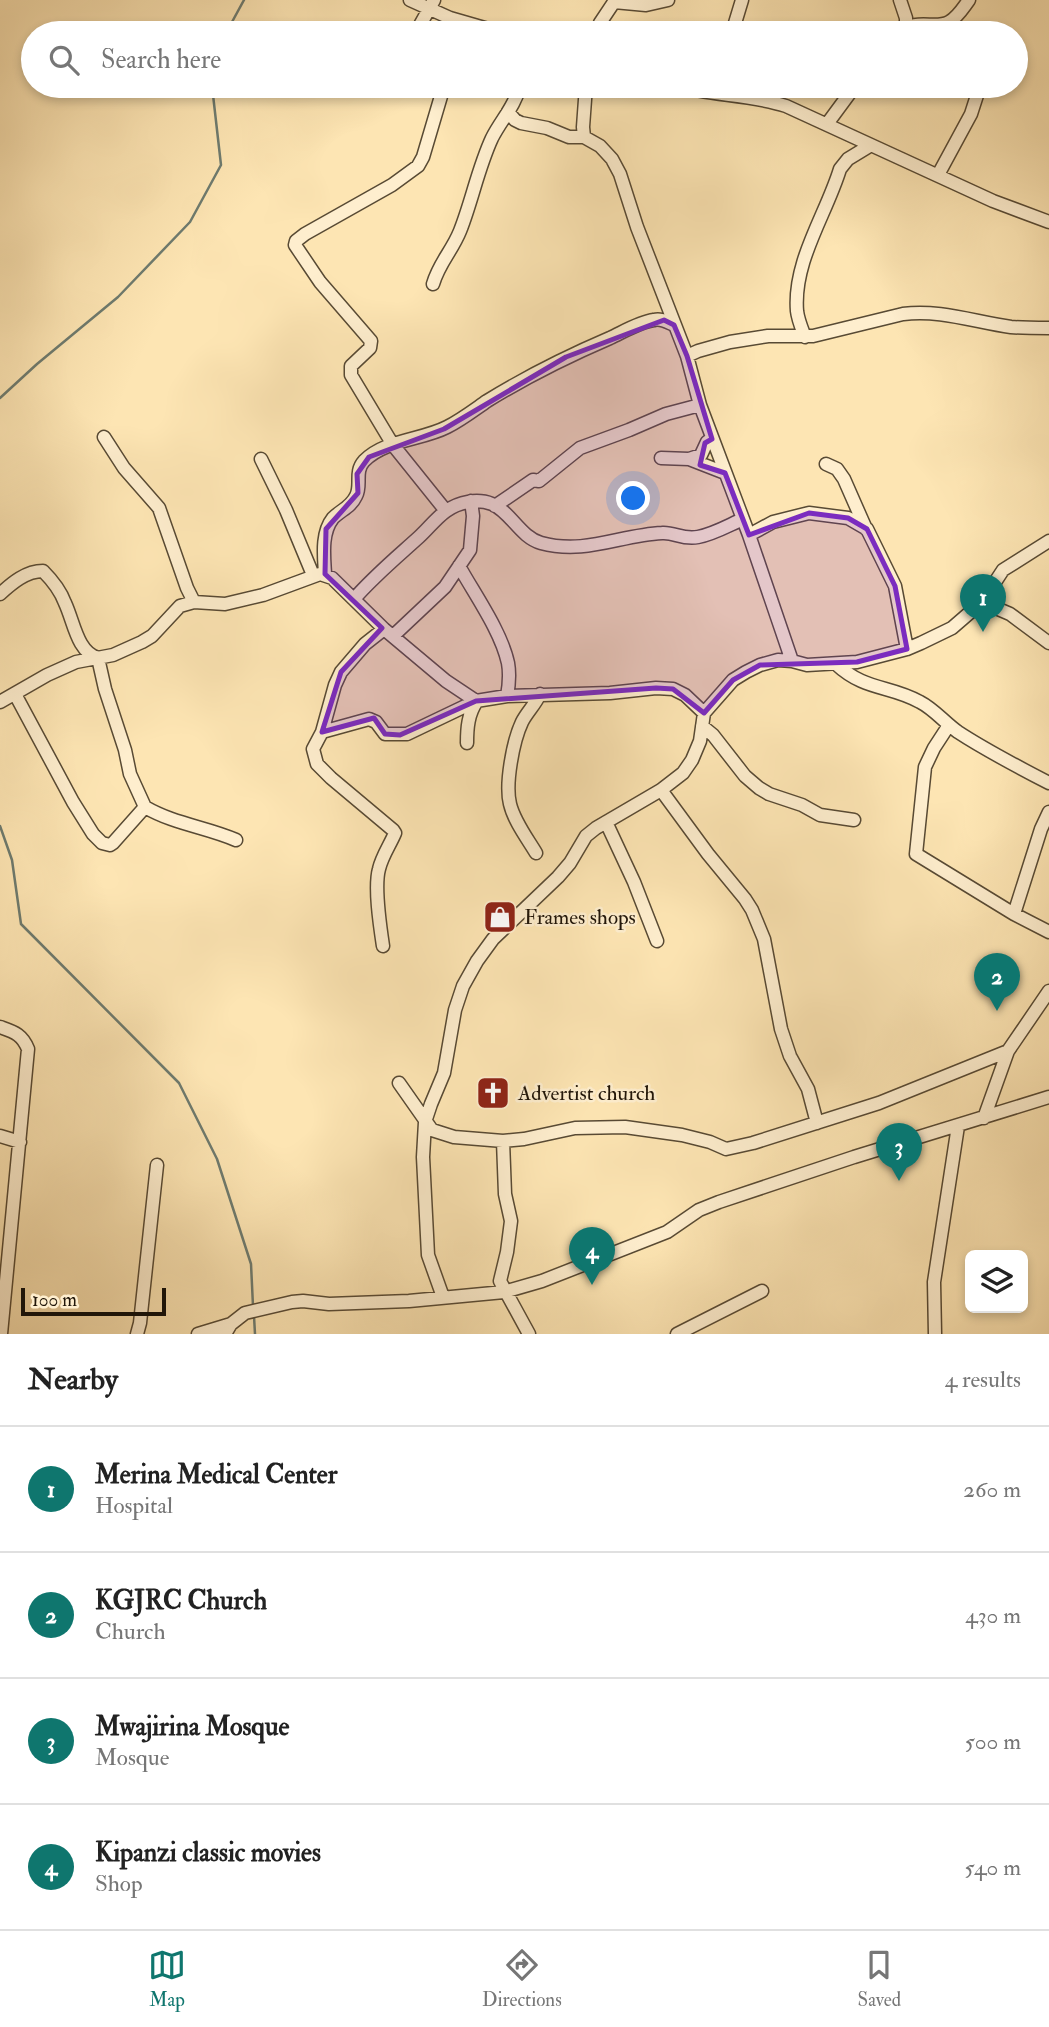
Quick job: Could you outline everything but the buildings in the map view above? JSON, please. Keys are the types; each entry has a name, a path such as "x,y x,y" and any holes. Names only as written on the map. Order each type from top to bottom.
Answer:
{"street":[{"path":"410,0 432,4 457,21"},
{"path":"601,21 610,1 646,5 668,0"},
{"path":"736,21 742,0"},
{"path":"900,0 905,21"},
{"path":"950,21 969,0"},
{"path":"422,21 432,4"},
{"path":"440,98 418,166 392,185 305,234 295,245 320,282 371,341 370,348 351,366 351,375 393,445 446,511"},
{"path":"433,284 437,270 461,228 491,141 517,98"},
{"path":"584,137 585,98"},
{"path":"762,98 827,124 993,201 1049,222"},
{"path":"827,124 846,98"},
{"path":"938,175 971,114 976,98"},
{"path":"508,112 521,123 547,128 569,137 584,137 600,146 612,159 620,174 687,356 700,405 749,535 792,661"},
{"path":"804,337 798,318 797,291 811,241 840,169 848,159 871,145"},
{"path":"687,356 752,338 804,337 918,312 964,317 1011,327 1049,328"},
{"path":"319,575 326,530 334,517 349,506 358,493 357,474 362,463 369,457 393,445 444,429 487,401 566,357 638,325 664,320 674,325"},
{"path":"495,506 533,480 539,481 580,448 666,414 700,405"},
{"path":"104,437 124,468 159,508 194,602"},
{"path":"689,459 701,455 707,442 712,439"},
{"path":"661,458 689,459 725,473"},
{"path":"261,459 319,575"},
{"path":"827,464 837,469 844,479 895,586 907,649"},
{"path":"354,599 376,575 446,511 471,501 477,500 495,506 540,543 578,547 592,547 664,532 693,538 743,519"},
{"path":"383,946 377,876 395,833 317,764 313,749 322,732 341,671 365,644 389,633 445,587 470,550 473,516 471,501"},
{"path":"749,535 773,522 809,513 848,518 867,529"},
{"path":"443,1297 428,1255 423,1157 425,1122 444,1073 455,1010 463,986 493,939 570,863 586,836 661,790 683,773 700,741 703,719 733,680 760,665 778,660 807,665 836,664 907,649 952,628 982,602 1003,570 1049,541"},
{"path":"459,566 497,634 508,663 508,696"},
{"path":"0,594 24,575 43,570 64,599 83,648 89,655 99,658"},
{"path":"0,702 76,662 113,655 142,642 152,636 180,606 194,602 225,604 263,595 319,575 332,578 389,633 446,681 477,701"},
{"path":"982,602 1010,614 1049,643"},
{"path":"99,658 105,690 130,774 145,807 182,824 214,831 236,840"},
{"path":"836,664 870,686 918,701 949,725 999,757 1049,783"},
{"path":"322,732 369,719 376,722 385,734 408,734 477,701 508,696 673,689 685,695 746,776 759,788 820,814 854,820"},
{"path":"15,694 73,802 93,834 102,843 113,844 145,807"},
{"path":"536,853 510,805 509,784 521,724 540,694"},
{"path":"467,743 468,719 477,701"},
{"path":"949,725 925,767 916,854 1014,914 1049,932"},
{"path":"661,790 708,854 746,899 757,922 764,939 781,1029 790,1056 808,1089 817,1123"},
{"path":"1014,914 1049,811"},
{"path":"606,822 634,882 657,941"},
{"path":"984,1118 1007,1051 1049,991"},
{"path":"0,1027 18,1032 28,1049 1,1334"},
{"path":"399,1083 432,1130 454,1137 503,1141 575,1128 617,1127 682,1135 726,1149 880,1103 1007,1051"},
{"path":"198,1334 228,1329 246,1313 292,1302 396,1302 504,1292 542,1281 667,1232 699,1210 719,1202 1049,1097"},
{"path":"935,1334 934,1282 958,1126"},
{"path":"0,1136 20,1142"},
{"path":"503,1141 505,1194 511,1221 500,1281 529,1334"},
{"path":"137,1334 141,1323 157,1165"},
{"path":"677,1334 762,1291"}],"highlighted area":[{"path":"664,320 674,325 687,356 712,439 705,443 700,465 725,473 749,535 809,513 848,518 867,529 895,586 907,649 857,662 760,665 733,680 704,713 673,689 656,688 476,701 400,735 385,734 374,718 322,732 341,672 382,628 325,574 326,529 358,493 357,474 369,457 444,429 566,357"}],"waterway":[{"path":"233,21 244,0"},
{"path":"0,398 118,297 190,222 221,165 213,98"},
{"path":"0,826 12,860 21,924 179,1083 217,1159 251,1264 253,1306"},
{"path":"254,1316 255,1334"}],"place":[{"name":"Merina Medical Center","path":"983,632"},
{"name":"Frames shops","path":"500,917"},
{"name":"KGJRC Church","path":"997,1011"},
{"name":"Advertist church","path":"493,1093"},
{"name":"Mwajirina Mosque","path":"899,1181"},
{"name":"Kipanzi classic movies","path":"592,1285"}]}
